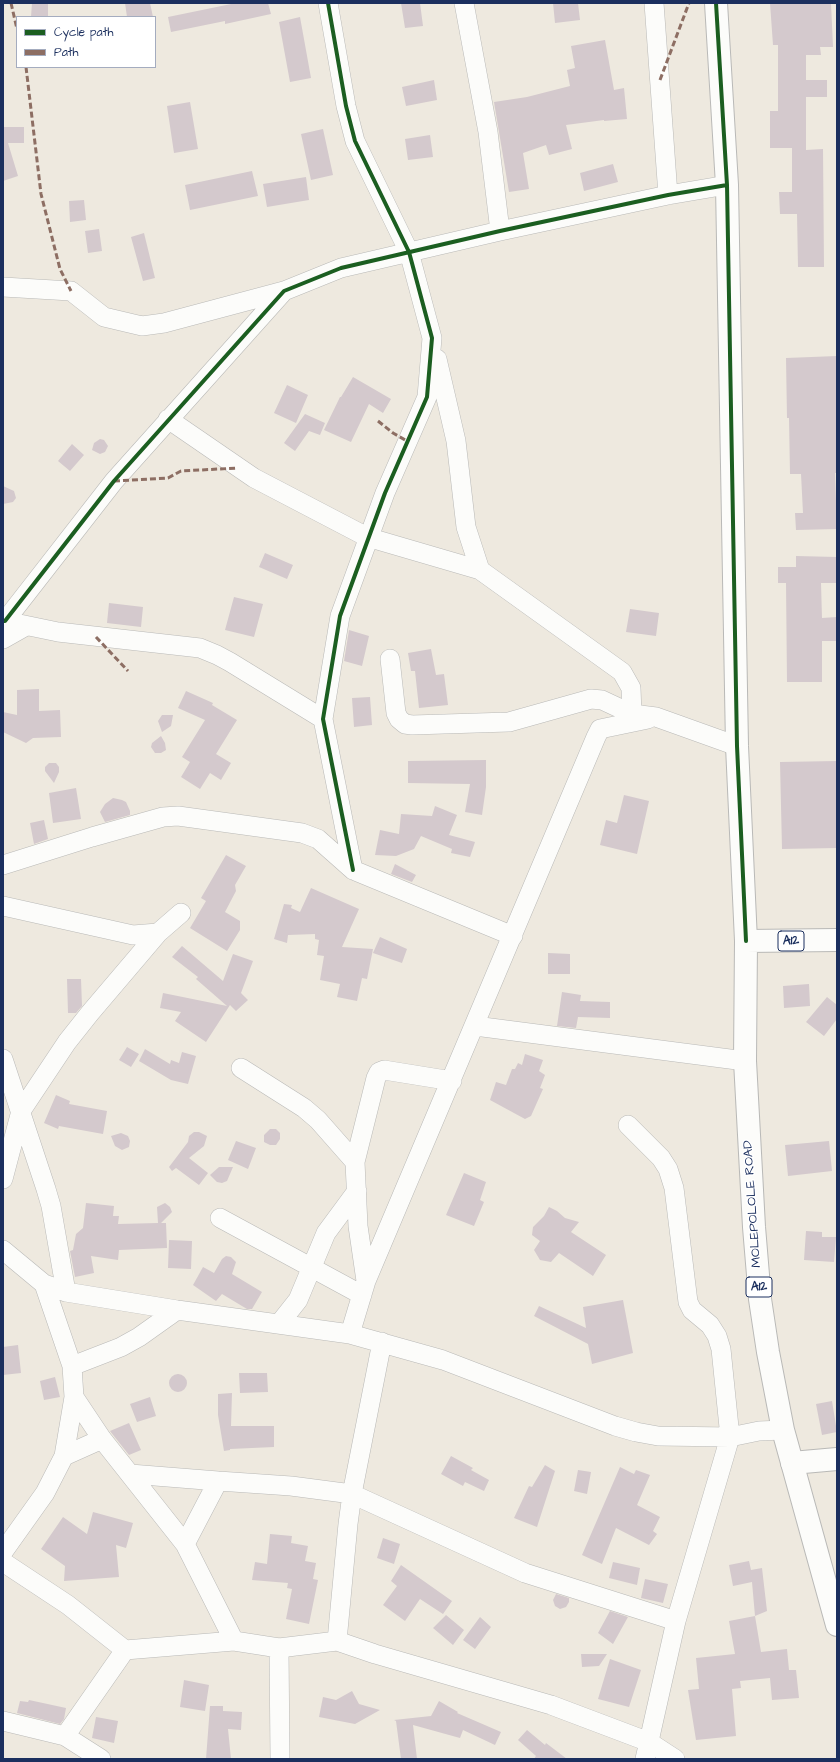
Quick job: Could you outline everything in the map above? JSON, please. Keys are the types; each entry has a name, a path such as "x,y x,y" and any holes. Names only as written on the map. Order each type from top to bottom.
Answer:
{"street":[{"path":"328,3 346,106 355,141 409,252 432,338 456,441 466,527 480,570"},
{"path":"464,3 488,132 500,232"},
{"path":"654,3 668,195"},
{"name":"MOLEPOLOLE ROAD","path":"716,3 727,185 737,746 746,941 745,1061 754,1227 760,1299 782,1430 837,1625"},
{"path":"3,287 71,291 104,317 142,326 164,323 284,291 341,268 668,195 727,185"},
{"path":"284,291 114,481 4,621 96,637 200,648 230,662 323,718"},
{"path":"353,870 323,718 340,616 384,493 427,397 432,338"},
{"path":"168,419 254,478 368,537 480,570 622,672 631,688 632,714"},
{"path":"3,639 26,626"},
{"path":"390,659 396,713 399,719 405,724 509,722 591,699 602,700 632,714 656,717 737,746"},
{"path":"350,1334 364,1288 600,729 614,705"},
{"path":"600,729 656,717"},
{"path":"3,865 163,817 178,816 310,835 318,839 353,870 513,936"},
{"path":"3,906 133,934 158,933"},
{"path":"3,1179 21,1111 67,1042 158,933 181,913"},
{"name":"A12","path":"746,941 837,940"},
{"path":"475,1026 745,1061"},
{"path":"3,1060 51,1206 66,1292"},
{"path":"241,1068 304,1108 318,1120 355,1162"},
{"path":"364,1288 358,1226 355,1162 376,1078 379,1072 390,1070 452,1081"},
{"path":"628,1125 662,1158 668,1169 674,1188 688,1302 692,1310 710,1325 717,1336 721,1349 730,1437 676,1621 647,1750"},
{"path":"279,1324 298,1300 326,1233 357,1191"},
{"path":"220,1218 311,1267 364,1288"},
{"path":"3,1251 44,1284 66,1292 178,1310 350,1334 443,1360 615,1426 636,1432 658,1436 730,1437 759,1431 782,1430"},
{"path":"3,1552 45,1492 64,1456 74,1397 72,1366 44,1284"},
{"path":"72,1366 121,1347 139,1337 178,1310"},
{"path":"337,1641 352,1494 382,1342"},
{"path":"74,1397 102,1439 185,1544 234,1641"},
{"path":"64,1456 102,1439"},
{"path":"792,1463 837,1459"},
{"path":"130,1474 291,1486 352,1494 525,1573 676,1621"},
{"path":"185,1544 218,1481"},
{"path":"3,1562 68,1605 125,1650 234,1641 279,1648 337,1641 375,1654 551,1705 647,1750 674,1759"},
{"path":"279,1648 280,1759"},
{"path":"66,1736 125,1650"},
{"path":"3,1721 66,1736 101,1759"}],"building":[{"path":"32,3 48,3 48,16 31,16"},
{"path":"125,3 150,3 153,16 127,16"},
{"path":"236,3 268,3 271,14 225,24 225,21 171,32 168,17"},
{"path":"401,3 420,3 423,26 405,28"},
{"path":"553,3 578,3 580,20 555,23"},
{"path":"770,3 831,3 833,47 820,47 821,55 806,55 806,80 827,80 827,97 806,97 806,150 823,149 824,267 798,267 797,214 780,214 779,192 792,192 792,148 770,148 770,111 778,111 778,45 773,45"},
{"path":"300,17 311,78 290,82 279,22"},
{"path":"605,40 614,90 624,88 627,119 604,120 566,125 572,149 549,155 546,145 523,153 529,189 509,192 494,102 527,97 570,86 567,70 575,68 571,46"},
{"path":"434,80 437,100 406,106 402,87"},
{"path":"190,102 198,149 174,153 167,106"},
{"path":"3,127 24,127 24,143 8,143 18,176 3,181"},
{"path":"323,129 333,175 311,180 301,134"},
{"path":"430,135 433,157 408,160 405,139"},
{"path":"613,164 618,182 584,191 580,173"},
{"path":"252,171 258,196 190,210 185,185"},
{"path":"306,177 309,200 267,207 263,184"},
{"path":"84,200 86,220 70,222 69,201"},
{"path":"99,229 102,251 88,253 85,231"},
{"path":"144,233 155,278 143,281 131,237"},
{"path":"837,356 837,473 835,473 837,529 796,530 795,513 803,513 801,474 790,474 786,358"},
{"path":"353,377 391,399 383,413 369,404 351,442 324,430 340,397"},
{"path":"287,385 308,395 296,423 274,413"},
{"path":"305,414 325,423 320,435 309,431 295,451 284,443"},
{"path":"100,439 104,440 108,446 105,452 100,454 92,450 94,443"},
{"path":"72,444 84,455 70,471 58,461"},
{"path":"3,486 14,491 16,498 13,502 3,504"},
{"path":"265,553 293,565 287,579 259,567"},
{"path":"796,556 837,557 837,583 821,583 822,618 837,617 837,641 822,641 822,682 787,682 786,583 778,583 778,567 796,567"},
{"path":"234,597 263,604 254,637 225,630"},
{"path":"109,603 143,607 141,627 107,623"},
{"path":"630,609 659,613 656,636 626,632"},
{"path":"349,630 369,636 362,666 344,661"},
{"path":"431,649 436,675 444,674 448,705 419,708 415,671 411,671 408,653"},
{"path":"39,689 39,711 60,710 61,737 33,738 26,743 3,732 3,712 17,715 17,690"},
{"path":"186,691 213,703 212,705 237,720 216,754 231,763 221,780 210,773 200,789 181,777 190,762 182,757 205,720 178,708"},
{"path":"370,697 372,725 354,727 352,698"},
{"path":"162,715 173,715 171,726 162,732 158,721"},
{"path":"161,736 165,743 166,750 161,753 155,753 151,747 152,743"},
{"path":"486,760 486,787 482,815 465,812 470,784 408,783 408,761"},
{"path":"837,761 837,848 782,849 780,762"},
{"path":"49,763 56,763 59,767 59,772 54,783 45,771 45,767"},
{"path":"76,788 81,819 53,823 49,793"},
{"path":"624,795 649,801 637,854 600,845 606,820 617,823"},
{"path":"113,798 126,802 130,815 105,822 100,812 105,804"},
{"path":"435,806 457,815 449,835 475,842 470,857 451,853 452,849 421,836 414,849 396,856 375,855 380,830 399,834 401,814 432,816"},
{"path":"44,820 48,839 34,844 30,823"},
{"path":"226,855 246,866 235,885 236,891 225,912 240,921 240,930 227,951 190,928 206,901 201,898"},
{"path":"395,864 416,875 412,882 391,874"},
{"path":"311,888 359,909 342,947 373,949 367,979 362,978 357,1001 337,997 340,984 320,980 324,956 317,955 319,940 315,939 315,934 288,935 287,943 274,939 284,904 292,905 291,908 300,912"},
{"path":"380,937 407,949 402,963 373,953"},
{"path":"182,946 223,981 233,954 253,961 241,993 248,1000 236,1011 230,1005 206,1042 175,1021 181,1012 160,1008 163,993 227,1006 196,979 198,977 172,957"},
{"path":"548,953 570,954 570,974 548,974"},
{"path":"67,979 81,979 82,1006 76,1013 68,1013"},
{"path":"809,984 810,1006 784,1008 783,986"},
{"path":"562,992 581,995 580,1001 610,1002 610,1018 578,1017 576,1028 557,1026"},
{"path":"827,997 837,1005 837,1019 824,1036 806,1022"},
{"path":"127,1047 139,1054 131,1067 119,1060"},
{"path":"145,1049 170,1064 171,1060 179,1063 182,1052 196,1056 188,1084 171,1080 139,1061"},
{"path":"525,1054 543,1060 539,1071 545,1075 540,1088 543,1089 531,1116 525,1119 490,1100 496,1082 506,1085 512,1069 515,1069 518,1063 522,1065"},
{"path":"56,1095 70,1101 69,1104 107,1111 103,1134 59,1126 58,1129 44,1123"},
{"path":"270,1129 276,1129 280,1133 280,1139 276,1145 270,1145 264,1142 264,1135"},
{"path":"194,1132 199,1132 207,1136 204,1146 189,1158 208,1173 199,1185 176,1168 172,1171 169,1167 188,1142 189,1136"},
{"path":"121,1133 128,1136 130,1141 129,1147 122,1150 115,1146 111,1136"},
{"path":"236,1141 256,1148 248,1169 228,1160"},
{"path":"829,1141 832,1171 788,1176 785,1145"},
{"path":"219,1167 233,1167 227,1181 222,1183 217,1182 210,1175"},
{"path":"464,1173 486,1182 480,1200 484,1202 474,1226 446,1215"},
{"path":"86,1203 114,1206 113,1216 119,1216 118,1224 158,1223 157,1207 165,1203 170,1207 172,1212 161,1223 166,1223 167,1248 119,1250 118,1260 91,1256 94,1273 75,1277 70,1251 73,1250 76,1234 83,1228"},
{"path":"549,1207 557,1211 565,1218 579,1222 571,1232 606,1255 593,1276 559,1253 551,1262 540,1260 534,1250 540,1241 532,1235 533,1227 544,1216"},
{"path":"806,1231 822,1232 822,1237 836,1237 834,1262 804,1260"},
{"path":"169,1240 192,1241 191,1269 168,1268"},
{"path":"226,1256 231,1257 236,1262 232,1274 262,1292 252,1309 247,1309 222,1294 216,1301 193,1285 203,1267 214,1273 222,1259"},
{"path":"623,1300 633,1353 592,1364 588,1344 534,1316 539,1306 586,1328 583,1307"},
{"path":"18,1345 21,1373 3,1375 3,1347"},
{"path":"239,1373 267,1373 268,1392 240,1393"},
{"path":"174,1374 182,1374 187,1379 185,1390 182,1392 174,1392 169,1387 169,1379"},
{"path":"55,1377 60,1397 44,1400 40,1381"},
{"path":"232,1393 231,1426 274,1426 274,1447 230,1449 224,1451 218,1415 218,1394"},
{"path":"150,1397 156,1416 137,1422 130,1404"},
{"path":"832,1401 837,1432 822,1435 816,1404"},
{"path":"129,1423 141,1450 129,1455 110,1431"},
{"path":"451,1456 473,1468 471,1470 489,1480 484,1491 465,1482 463,1486 441,1474"},
{"path":"545,1465 555,1471 537,1527 514,1518 529,1486 532,1487"},
{"path":"620,1467 634,1474 636,1470 650,1475 637,1505 660,1517 653,1531 657,1534 649,1545 616,1528 602,1564 582,1555"},
{"path":"578,1470 591,1472 587,1494 574,1491"},
{"path":"93,1512 133,1523 126,1548 116,1545 119,1577 64,1581 65,1566 41,1549 63,1517 87,1534"},
{"path":"270,1534 292,1536 291,1543 308,1546 305,1561 316,1563 313,1579 318,1580 309,1624 286,1619 292,1589 287,1588 288,1583 252,1580 255,1562 267,1564"},
{"path":"383,1538 400,1544 394,1564 377,1558"},
{"path":"749,1561 751,1570 762,1568 767,1611 755,1616 752,1582 733,1586 729,1565"},
{"path":"613,1562 640,1568 637,1585 609,1578"},
{"path":"401,1565 452,1601 443,1614 420,1599 405,1621 383,1605 397,1586 391,1581"},
{"path":"645,1579 668,1584 663,1603 641,1598"},
{"path":"556,1594 569,1598 569,1602 566,1607 560,1609 555,1606 553,1600"},
{"path":"610,1611 628,1617 613,1644 598,1633"},
{"path":"446,1615 464,1630 453,1645 433,1628"},
{"path":"755,1616 761,1652 787,1649 789,1670 796,1670 799,1698 772,1700 770,1678 740,1681 741,1688 732,1689 736,1736 696,1740 688,1690 699,1689 696,1658 735,1654 729,1621"},
{"path":"480,1617 491,1627 475,1649 463,1640"},
{"path":"581,1654 607,1654 599,1666 582,1667"},
{"path":"610,1659 641,1670 629,1707 598,1699"},
{"path":"184,1680 209,1685 205,1711 180,1707"},
{"path":"352,1691 359,1704 380,1710 355,1724 319,1717 323,1697 336,1700"},
{"path":"29,1700 66,1708 64,1719 60,1724 17,1713 20,1701 28,1702"},
{"path":"439,1701 458,1712 457,1713 501,1732 495,1745 463,1730 460,1738 413,1725 417,1759 401,1759 396,1721 394,1720 431,1716"},
{"path":"210,1706 223,1706 223,1711 242,1712 241,1730 228,1729 231,1759 206,1759"},
{"path":"96,1717 118,1721 114,1743 92,1738"},
{"path":"527,1730 545,1745 546,1743 567,1759 534,1759 536,1756 518,1740"}],"marked path":[{"path":"11,3 16,25"},
{"path":"660,80 689,3"},
{"path":"26,68 41,194 60,269 71,291"},
{"path":"378,421 393,433 407,441"},
{"path":"114,481 168,478 181,471 238,468"},
{"path":"96,637 128,671"}],"cycle path":[{"path":"328,3 346,106 355,141 409,252 432,338 427,397 385,493 340,616 323,719 353,870"},
{"path":"716,3 727,185 737,746 746,941"},
{"path":"3,621 5,621 114,481 284,291 341,268 500,231 668,195 727,185"}]}
